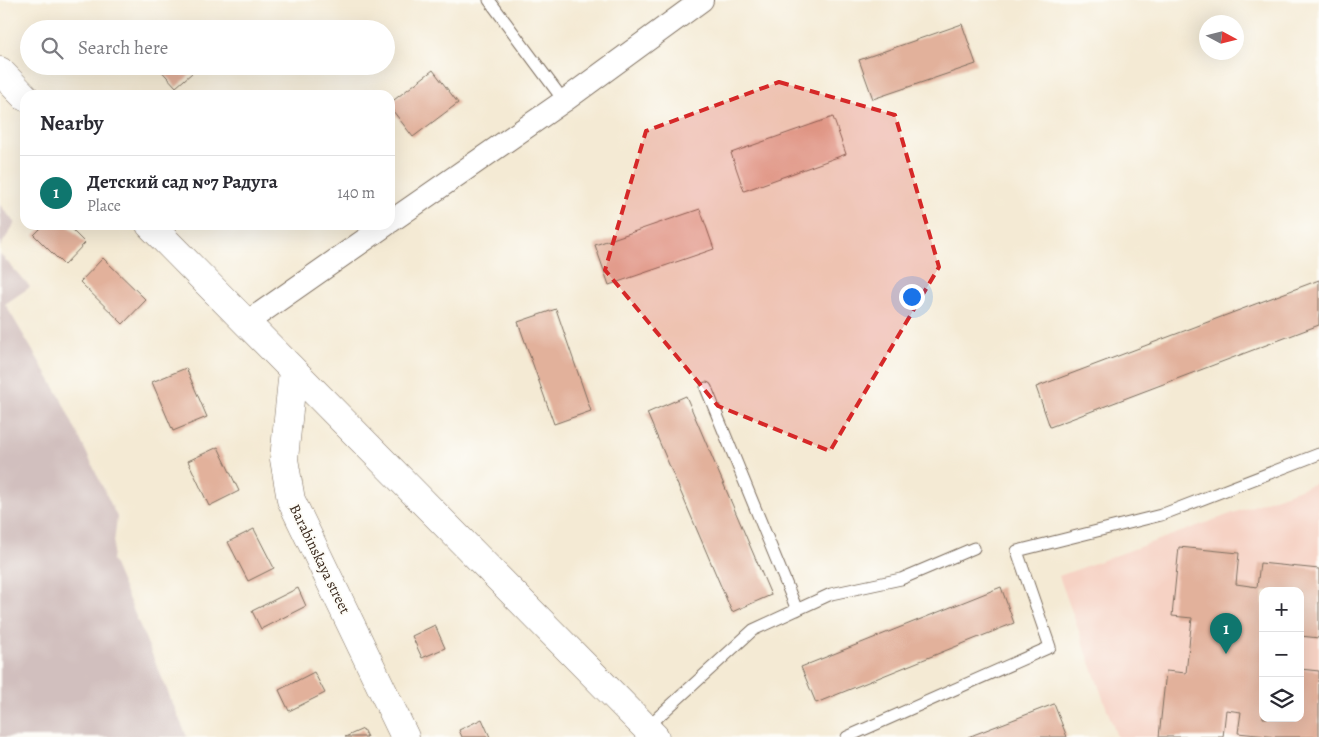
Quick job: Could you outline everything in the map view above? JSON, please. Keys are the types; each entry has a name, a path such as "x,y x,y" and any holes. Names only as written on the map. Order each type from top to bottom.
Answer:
{"main road":[{"path":"0,71 20,92"},
{"path":"155,230 650,733"},
{"name":"Barabinskaya street","path":"294,370 284,459 291,500 405,737"}],"street":[{"path":"395,219 564,101 702,0"},
{"path":"246,322 379,230"}],"lane":[{"path":"489,0 564,101"},
{"path":"706,388 797,610"},
{"path":"847,737 1050,647 1017,552 1161,515 1319,454"},
{"path":"650,733 753,630 830,594 902,579 974,548"}],"highlighted area":[{"path":"779,82 895,115 939,267 830,451 718,406 605,270 646,131"}],"shaded area":[{"path":"0,205 15,223 0,247"},
{"path":"0,254 30,287 5,304 59,395 117,517 112,560 187,737 0,737"},
{"path":"1319,482 1319,737 1117,737 1059,576"}],"building":[{"path":"962,24 976,64 873,99 859,60"},
{"path":"433,70 458,103 413,137 395,114 395,99"},
{"path":"165,75 190,75 176,87"},
{"path":"833,117 846,154 744,191 731,153"},
{"path":"700,209 714,249 609,285 595,245"},
{"path":"39,230 72,230 85,243 64,265 34,235"},
{"path":"103,258 146,300 123,324 80,282"},
{"path":"1319,280 1319,325 1050,427 1036,387"},
{"path":"556,309 591,411 554,424 518,322"},
{"path":"186,368 207,417 173,431 152,382"},
{"path":"686,396 771,595 732,612 647,413"},
{"path":"218,447 239,491 209,506 188,461"},
{"path":"254,529 274,568 248,581 228,542"},
{"path":"1179,547 1239,553 1236,584 1257,587 1260,563 1319,569 1319,638 1304,636 1304,587 1259,587 1259,722 1304,722 1304,669 1319,671 1319,737 1276,737 1238,733 1241,712 1226,710 1223,737 1159,737 1166,671 1186,673 1192,618 1172,616"},
{"path":"1001,587 1014,623 816,703 801,667"},
{"path":"298,588 306,606 261,629 252,611"},
{"path":"435,625 445,648 422,658 412,636"},
{"path":"314,672 325,693 289,711 279,690"},
{"path":"1054,704 1067,737 968,737"},
{"path":"482,719 490,737 462,737 459,730"},
{"path":"363,729 367,737 345,737"}],"place":[{"name":"Детский сад №7 Радуга","path":"1226,654"}]}
